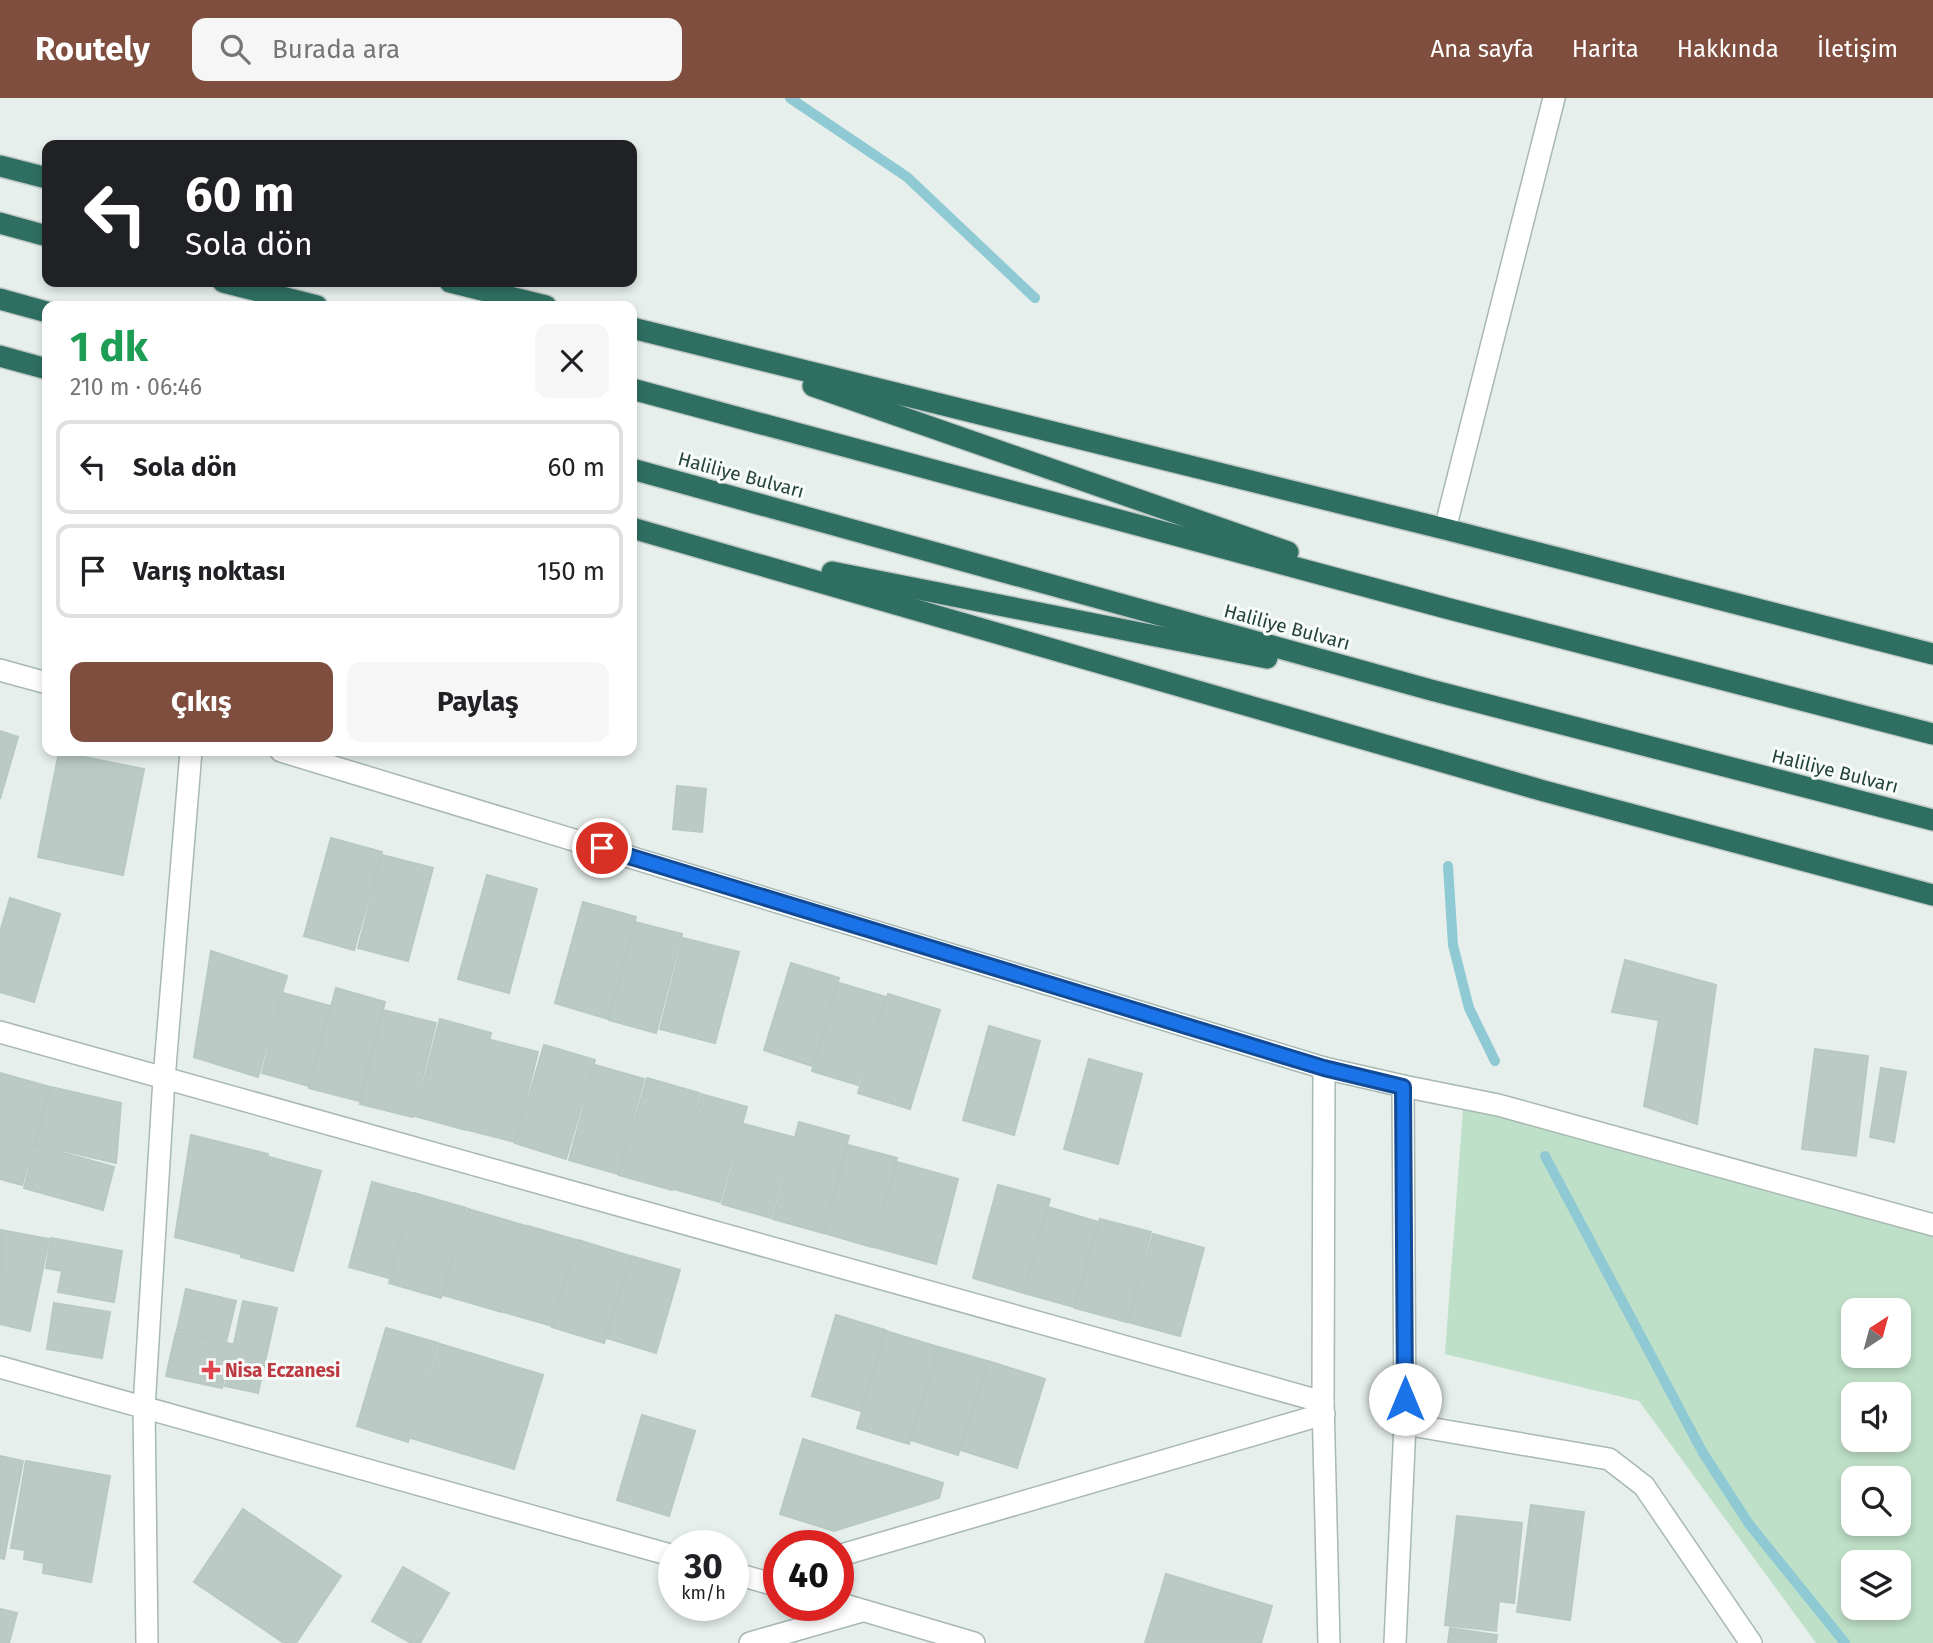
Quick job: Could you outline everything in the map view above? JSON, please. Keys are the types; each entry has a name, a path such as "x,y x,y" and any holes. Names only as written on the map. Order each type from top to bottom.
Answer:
{"highway":[{"path":"0,166 42,177"},
{"path":"0,223 42,235"},
{"path":"243,287 297,301"},
{"path":"470,287 526,301"},
{"path":"0,299 42,311"},
{"path":"637,329 1445,529 1933,654"},
{"path":"695,344 1446,608"},
{"path":"0,356 42,368"},
{"path":"637,390 1446,608 1933,734"},
{"name":"Haliliye Bulvarı","path":"637,470 1431,690 1933,820"},
{"path":"637,529 1544,791 1933,895"},
{"path":"692,544 1431,690"}],"street":[{"path":"1445,529 1553,98"},
{"path":"0,670 42,682"},
{"path":"148,1643 144,1407 164,1079 191,756"},
{"path":"297,756 1324,1068 1403,1087 1498,1105 1933,1225"},
{"path":"0,1032 1323,1408"},
{"path":"1324,1068 1323,1408 1329,1643"},
{"path":"1395,1643 1405,1424 1403,1087"},
{"path":"0,1367 658,1552"},
{"path":"854,1551 1323,1408"},
{"path":"1405,1424 1609,1459 1644,1486 1751,1643"},
{"path":"749,1578 763,1582"},
{"path":"757,1580 763,1578"},
{"path":"854,1608 974,1643"},
{"path":"750,1643 863,1611"}],"green space":[{"path":"1464,1095 1933,1233 1933,1643 1816,1643 1639,1401 1445,1354"}],"building":[{"path":"0,731 18,737 0,799"},
{"path":"58,756 79,756 144,769 123,875 38,857"},
{"path":"677,786 706,789 702,832 673,829"},
{"path":"331,838 382,852 354,950 304,936"},
{"path":"382,855 433,868 408,961 358,948"},
{"path":"487,875 537,889 509,993 458,979"},
{"path":"10,898 60,914 34,1002 0,992 0,932"},
{"path":"583,902 636,917 608,1019 555,1003"},
{"path":"635,922 682,934 656,1033 609,1020"},
{"path":"683,938 739,952 715,1043 660,1029"},
{"path":"211,951 287,976 258,1077 194,1057"},
{"path":"1625,960 1716,985 1697,1124 1644,1106 1659,1020 1612,1012"},
{"path":"791,963 839,978 812,1066 764,1050"},
{"path":"839,983 886,997 858,1085 812,1071"},
{"path":"336,988 385,1002 359,1101 309,1088"},
{"path":"283,993 330,1006 309,1086 262,1073"},
{"path":"888,994 940,1010 910,1109 858,1093"},
{"path":"383,1010 436,1023 413,1117 360,1104"},
{"path":"440,1019 491,1033 466,1130 415,1116"},
{"path":"989,1026 1040,1041 1014,1135 963,1120"},
{"path":"491,1040 538,1052 515,1142 468,1130"},
{"path":"544,1045 595,1060 566,1159 515,1143"},
{"path":"1815,1049 1868,1056 1856,1156 1802,1149"},
{"path":"1089,1059 1142,1074 1118,1164 1064,1149"},
{"path":"595,1065 644,1079 618,1174 569,1160"},
{"path":"1881,1068 1906,1072 1894,1142 1870,1137"},
{"path":"0,1073 50,1087 22,1185 0,1179"},
{"path":"647,1078 699,1093 672,1190 619,1175"},
{"path":"51,1087 121,1103 116,1163 35,1144"},
{"path":"701,1094 747,1107 720,1202 674,1189"},
{"path":"799,1122 849,1136 823,1233 773,1219"},
{"path":"744,1124 793,1137 771,1218 722,1204"},
{"path":"191,1135 268,1154 240,1254 175,1237"},
{"path":"35,1145 114,1167 103,1210 24,1188"},
{"path":"848,1145 897,1158 872,1247 824,1233"},
{"path":"269,1157 321,1171 293,1271 241,1257"},
{"path":"897,1162 958,1179 936,1264 874,1247"},
{"path":"372,1182 412,1193 389,1278 349,1267"},
{"path":"998,1185 1050,1199 1024,1293 973,1278"},
{"path":"414,1193 466,1208 441,1298 389,1283"},
{"path":"1048,1207 1098,1222 1074,1307 1024,1293"},
{"path":"468,1209 526,1226 502,1312 443,1295"},
{"path":"1100,1219 1151,1232 1127,1322 1075,1308"},
{"path":"528,1226 576,1240 552,1326 504,1312"},
{"path":"1,1230 49,1239 30,1331 0,1324"},
{"path":"1153,1234 1204,1248 1180,1336 1128,1322"},
{"path":"51,1238 122,1251 114,1302 58,1292 62,1271 46,1268"},
{"path":"578,1240 630,1256 604,1343 552,1327"},
{"path":"631,1256 680,1270 656,1353 607,1338"},
{"path":"186,1289 236,1301 226,1342 177,1330"},
{"path":"243,1301 277,1308 258,1393 225,1386"},
{"path":"54,1303 110,1312 102,1358 47,1349"},
{"path":"836,1315 885,1330 861,1411 812,1396"},
{"path":"386,1328 438,1343 408,1442 357,1426"},
{"path":"886,1331 938,1347 909,1444 857,1428"},
{"path":"176,1332 232,1344 222,1388 166,1376"},
{"path":"440,1344 543,1375 514,1469 411,1438"},
{"path":"939,1347 987,1361 958,1455 911,1440"},
{"path":"988,1361 1045,1379 1017,1468 961,1450"},
{"path":"642,1415 695,1431 669,1516 617,1500"},
{"path":"803,1439 943,1483 939,1498 837,1530 780,1514"},
{"path":"0,1456 23,1461 4,1559 0,1558"},
{"path":"26,1461 110,1476 91,1582 43,1573 44,1563 24,1559 25,1550 11,1548"},
{"path":"1531,1505 1584,1512 1570,1620 1517,1612"},
{"path":"243,1509 341,1576 296,1643 284,1643 194,1582"},
{"path":"1457,1516 1522,1523 1514,1603 1499,1601 1496,1631 1445,1625"},
{"path":"403,1567 449,1593 420,1643 411,1643 372,1621"},
{"path":"1166,1574 1272,1606 1261,1643 1145,1643"},
{"path":"0,1609 17,1613 9,1643 0,1643"},
{"path":"1450,1628 1497,1635 1496,1643 1448,1643"}],"waterway":[{"path":"790,98 907,177 1035,298"},
{"path":"1448,866 1453,945 1469,1008 1495,1061"},
{"path":"1545,1156 1703,1453 1749,1524 1845,1643"}],"place":[{"name":"Nisa Eczanesi","path":"211,1370"}],"route":[{"path":"602,848 1324,1068 1403,1087 1405,1399"}]}
